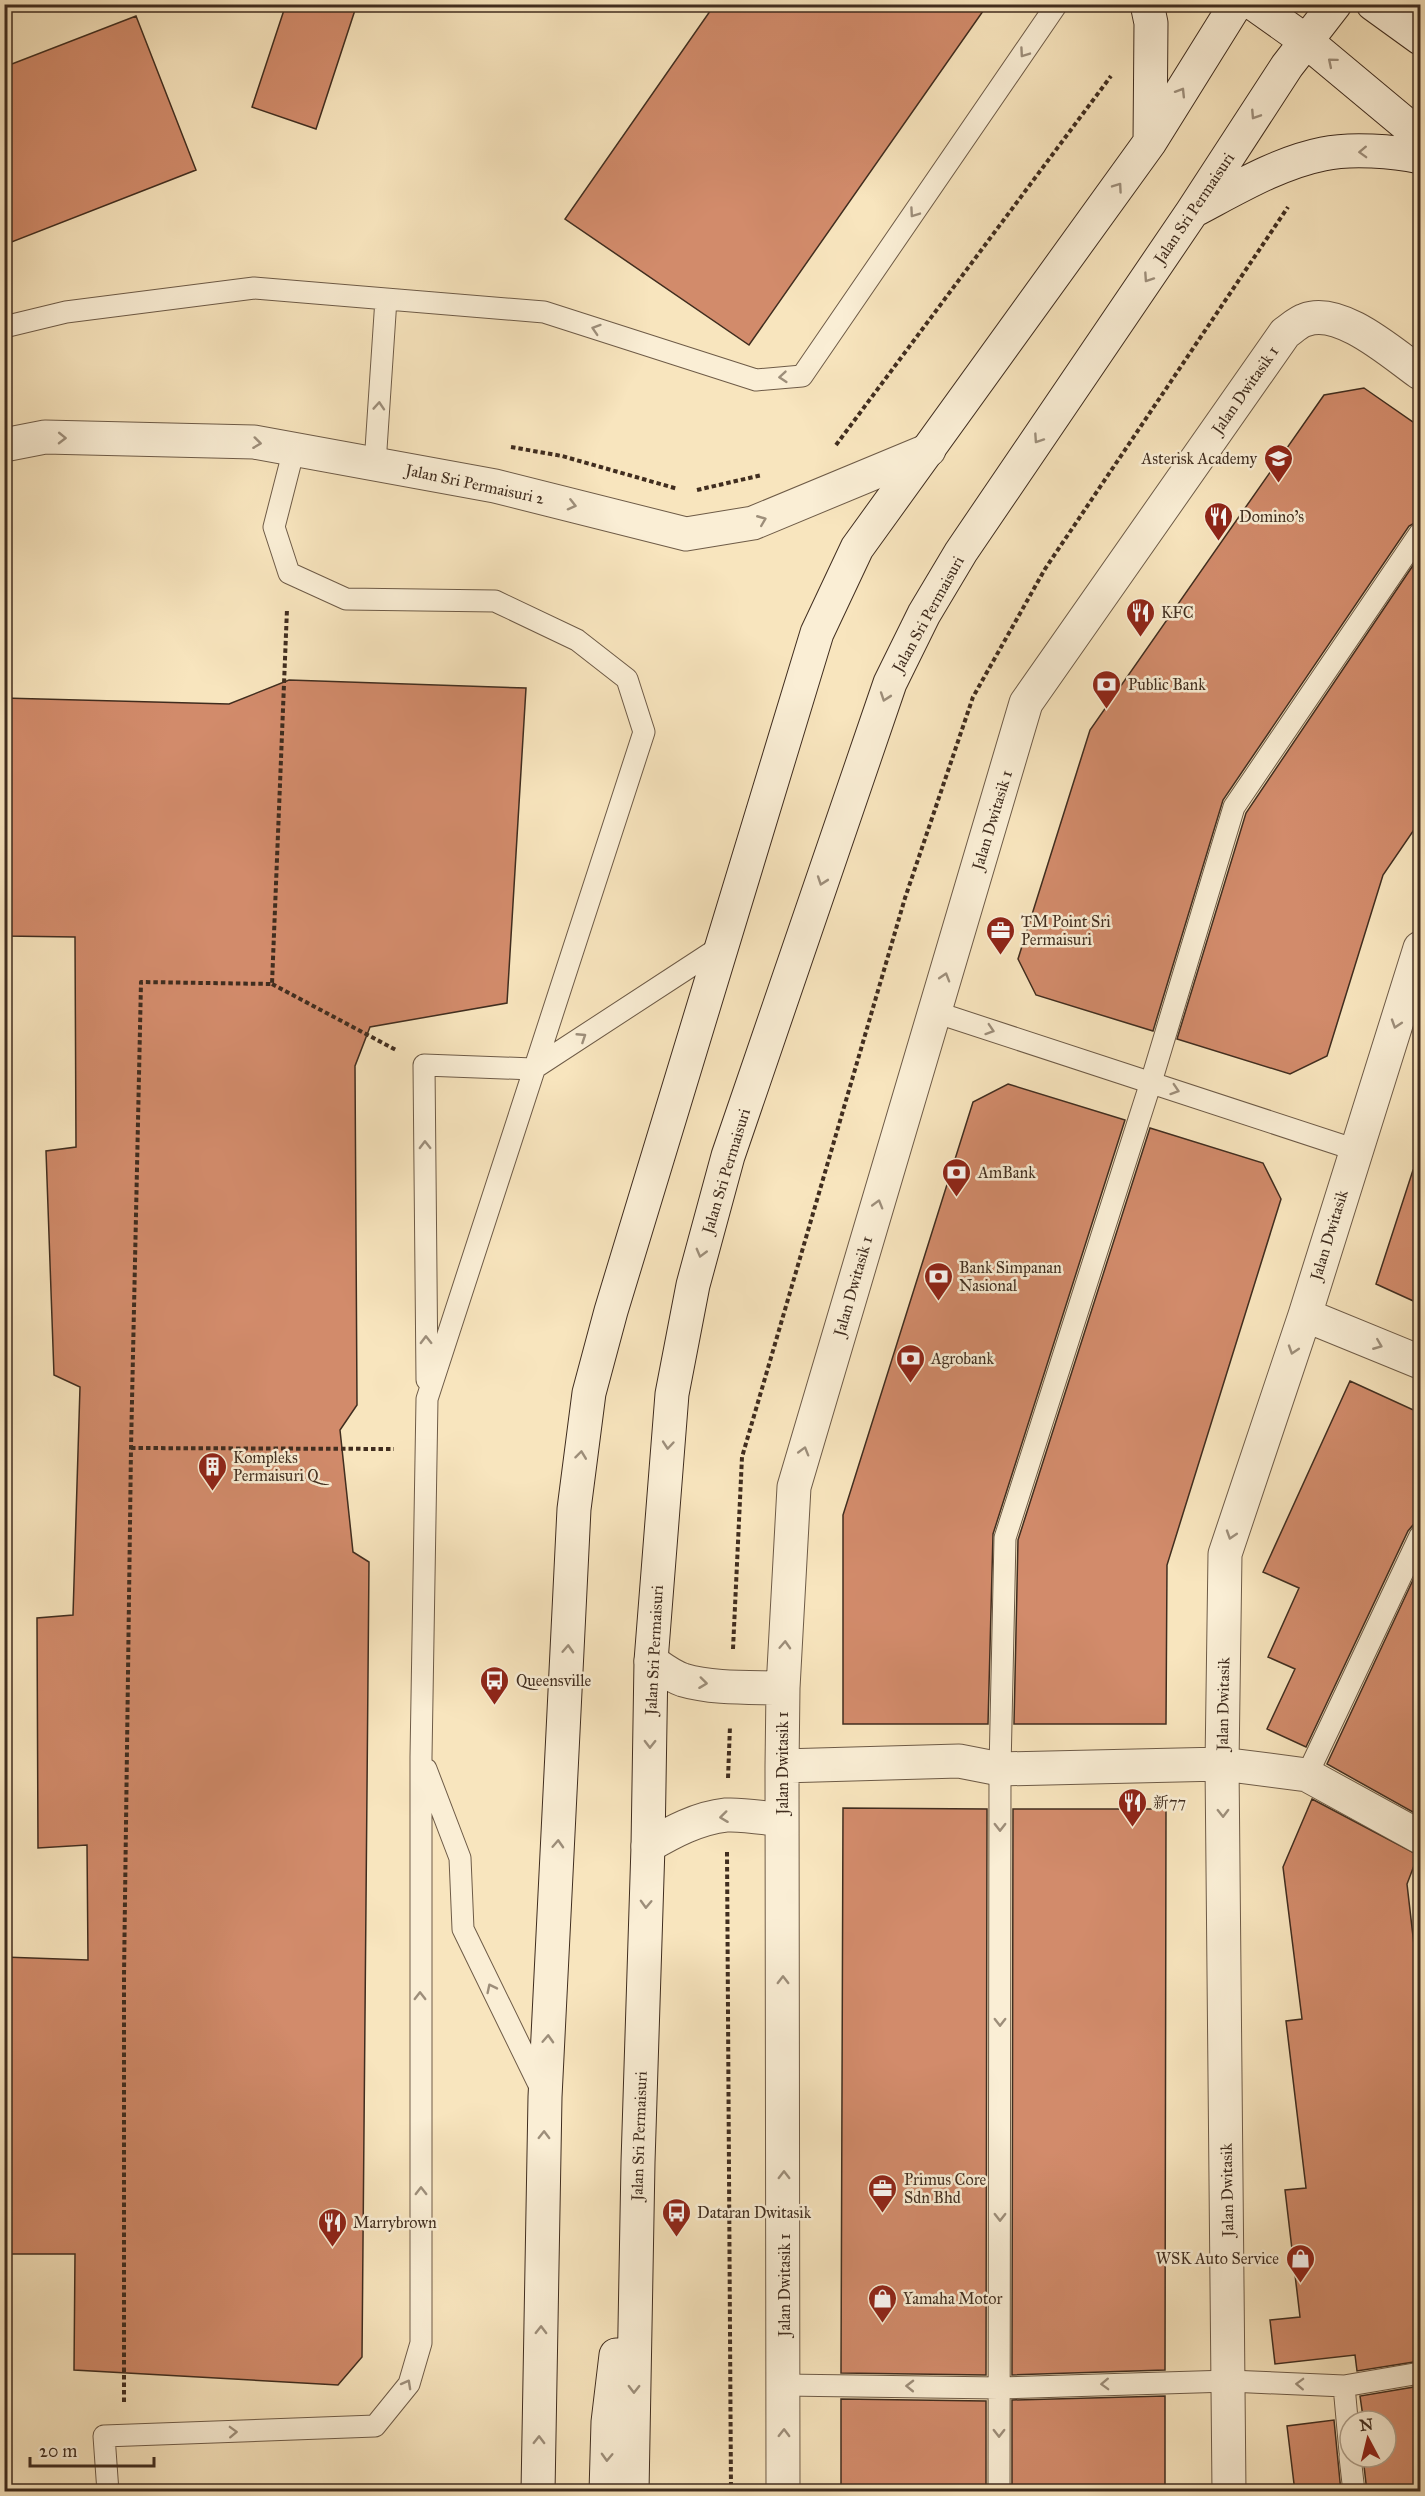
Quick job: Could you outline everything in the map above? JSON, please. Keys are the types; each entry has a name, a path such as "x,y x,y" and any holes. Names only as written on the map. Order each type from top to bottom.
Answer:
{"main road":[{"path":"1147,4 1151,23 1150,142"},
{"path":"538,2492 545,2097 574,1509 588,1393 614,1299 817,633 857,548 1150,142 1236,4"},
{"path":"1254,4 1306,41 1420,136"},
{"name":"Jalan Sri Permaisuri","path":"632,2492 651,1660 672,1394 693,1285 728,1156 890,683 924,614 961,552 1192,212 1287,66 1335,4"},
{"path":"1373,4 1420,38"},
{"path":"1192,212 1262,174 1323,154 1393,151 1420,157"},
{"name":"Jalan Dwitasik 1","path":"783,2492 782,1766 783,1688 794,1487 1026,703 1285,333 1305,319 1326,317 1349,324 1420,373"},
{"name":"Jalan Sri Permaisuri 2","path":"4,445 45,437 254,442 495,486 686,534 753,523 929,450"},
{"name":"Jalan Dwitasik","path":"1229,2492 1222,1764 1225,1554 1305,1315 1420,948"},
{"path":"1305,1315 1420,1362"},
{"path":"651,1660 668,1674 684,1681 731,1687 783,1688"},
{"path":"782,1766 959,1761 1000,1768 1222,1764 1307,1775 1420,1837"},
{"path":"648,1846 672,1832 700,1821 727,1815 782,1820"},
{"path":"606,2492 608,2422 638,2162"}],"lane":[{"path":"4,327 66,312 254,288 544,312 756,380 802,376 1057,4"},
{"path":"375,464 386,299"},
{"path":"294,449 274,527 289,573 346,599 495,601 577,640 627,679 644,732 427,1399"},
{"path":"999,2492 1000,1768 1005,1538 1151,1082 1234,807 1420,533"},
{"path":"108,2492 104,2436 375,2426 409,2384 421,2343 421,1757 427,1399 424,1065 533,1069 720,947"},
{"path":"935,1012 1356,1150"},
{"path":"1307,1775 1420,1536"},
{"path":"421,1757 460,1858 463,1929 545,2097"},
{"path":"784,2385 999,2388 1229,2381 1344,2386 1420,2373"},
{"path":"1344,2386 1346,2409"},
{"path":"1351,2469 1354,2492"}],"path":[{"path":"272,984 289,573"},
{"path":"124,2436 124,1975 131,1448 141,982 272,984 424,1065"},
{"path":"131,1448 426,1450"}],"building":[{"path":"286,4 357,4 316,129 252,107"},
{"path":"715,4 988,4 749,345 565,219"},
{"path":"136,16 196,170 4,245 4,67"},
{"path":"1364,388 1420,427 1420,520 1409,526 1223,800 1153,1031 1036,995 1018,959 1090,730 1324,395"},
{"path":"1420,555 1420,821 1383,875 1327,1056 1290,1074 1177,1039 1246,813"},
{"name":"Kompleks Permaisuri Q","path":"289,680 526,688 507,1003 370,1027 355,1066 357,1405 340,1430 353,1552 369,1562 362,2357 338,2385 74,2370 75,2254 4,2254 4,1957 88,1960 87,1845 38,1848 37,1618 73,1615 80,1387 54,1375 46,1151 76,1147 75,937 4,936 4,698 229,704"},
{"path":"1008,1084 1125,1120 993,1534 988,1724 843,1724 843,1515 973,1102"},
{"path":"1150,1128 1263,1163 1281,1199 1167,1565 1166,1724 1014,1724 1018,1540"},
{"path":"1413,1170 1420,1171 1420,1304 1376,1284"},
{"path":"1350,1381 1420,1413 1420,1523 1413,1525 1408,1531 1306,1747 1267,1729 1295,1669 1268,1657 1299,1588 1263,1572"},
{"path":"1420,1565 1420,1816 1327,1764"},
{"path":"1312,1799 1418,1855 1407,1884 1420,1997 1420,2361 1357,2371 1355,2355 1275,2364 1270,2320 1300,2317 1285,2190 1306,2188 1286,2021 1302,2019 1283,1867"},
{"path":"843,1808 987,1809 986,2375 841,2373"},
{"path":"1013,1809 1166,1809 1165,2370 1012,2375"},
{"path":"1420,2386 1420,2492 1367,2492 1364,2469 1398,2469 1398,2409 1362,2409 1360,2396"},
{"path":"1165,2396 1165,2492 1012,2492 1012,2400"},
{"path":"841,2399 986,2401 986,2492 841,2492"},
{"path":"1334,2420 1341,2492 1295,2492 1287,2426"}],"place":[{"name":"Asterisk Academy","path":"1278,484"},
{"name":"Domino's","path":"1218,542"},
{"name":"KFC","path":"1140,638"},
{"name":"Public Bank","path":"1107,710"},
{"name":"TM Point Sri Permaisuri","path":"1000,956"},
{"name":"AmBank","path":"957,1198"},
{"name":"Bank Simpanan Nasional","path":"938,1302"},
{"name":"Agrobank","path":"910,1384"},
{"name":"Kompleks Permaisuri Q","path":"212,1492"},
{"name":"Queensville","path":"495,1706"},
{"name":"新77","path":"1132,1828"},
{"name":"Primus Core Sdn Bhd","path":"883,2214"},
{"name":"Dataran Dwitasik","path":"676,2238"},
{"name":"Marrybrown","path":"332,2248"},
{"name":"WSK Auto Service","path":"1300,2284"},
{"name":"Yamaha Motor","path":"882,2324"}]}
